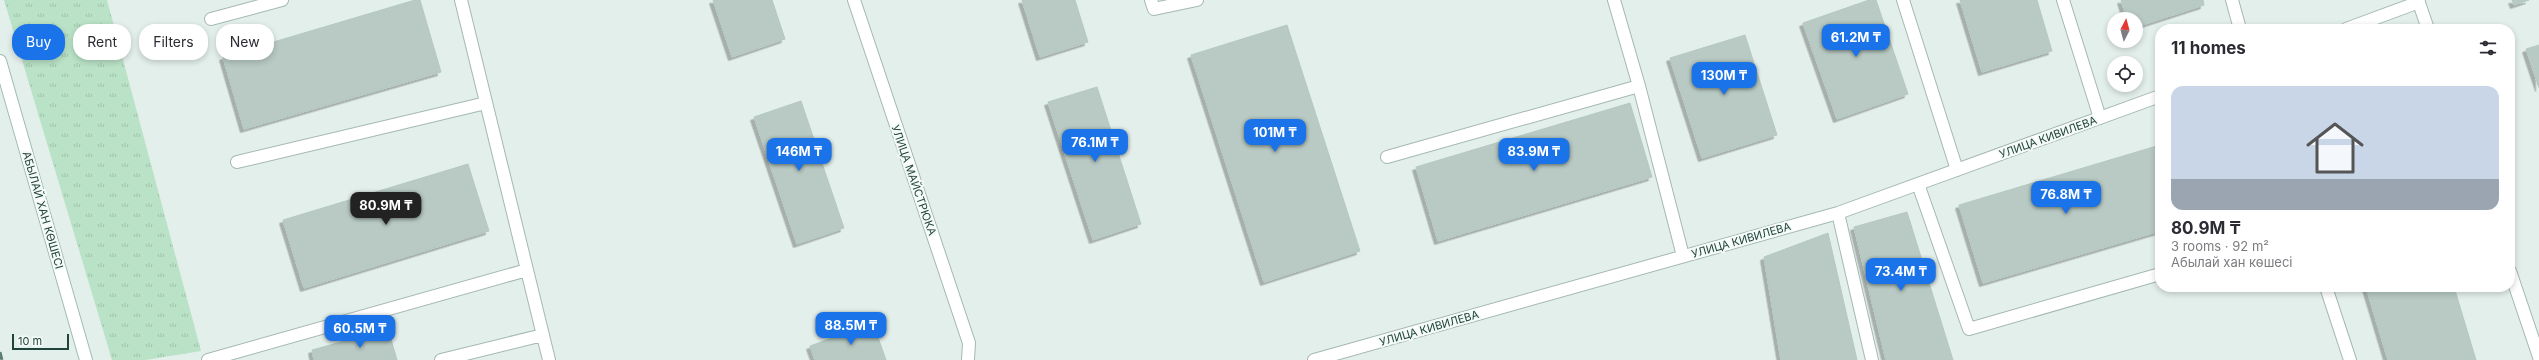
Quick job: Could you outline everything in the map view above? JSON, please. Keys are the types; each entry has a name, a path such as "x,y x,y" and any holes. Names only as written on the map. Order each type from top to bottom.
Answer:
{"street":[{"path":"211,19 282,0"},
{"path":"461,0 549,360"},
{"name":"УЛИЦА МАЙСТРЮКА","path":"854,0 970,343 968,360"},
{"path":"1151,0 1154,9 1197,0"},
{"path":"1614,0 1639,86 1683,256"},
{"path":"1903,0 1957,170"},
{"path":"2063,0 2100,118"},
{"path":"2232,0 2239,24"},
{"path":"2359,24 2419,1 2426,24"},
{"name":"АБЫЛАЙ ХАН КӨШЕСІ","path":"0,60 86,360"},
{"path":"1387,157 1639,86"},
{"name":"УЛИЦА КИВИЛЕВА","path":"1314,360 1838,213 2155,98"},
{"path":"236,162 486,102"},
{"path":"1918,184 1969,329 2155,275"},
{"path":"1838,213 1872,360"},
{"path":"208,360 527,270"},
{"path":"2515,286 2539,357"},
{"path":"2328,292 2350,360"},
{"path":"441,360 543,335"}],"green space":[{"path":"4,0 107,0 113,24 73,24 73,60 123,60 201,351 145,360 112,360 22,60 65,60 65,24 12,24 12,27"}],"building":[{"path":"415,0 420,0 441,72 244,129 224,60 274,60 274,42"},
{"path":"713,0 772,0 785,39 732,57"},
{"path":"1022,0 1075,0 1088,42 1040,57"},
{"path":"1869,0 1876,0 1908,94 1837,119 1803,23"},
{"path":"1960,0 2037,0 2052,51 1982,72"},
{"path":"2121,0 2203,0 2204,5 2143,25 2143,12 2125,12"},
{"path":"2512,0 2529,0 2514,5"},
{"path":"1287,25 1360,251 1264,282 1191,55"},
{"path":"1745,35 1777,135 1702,158 1670,58"},
{"path":"2539,45 2539,88 2526,49"},
{"path":"1097,87 1141,224 1093,240 1048,102"},
{"path":"801,101 844,228 797,244 754,117"},
{"path":"1630,103 1652,177 1438,241 1416,167"},
{"path":"2155,146 2155,232 1983,283 1959,205"},
{"path":"468,164 489,231 304,288 283,220"},
{"path":"1907,212 1953,360 1886,360 1854,227"},
{"path":"1828,233 1857,360 1781,360 1764,257"},
{"path":"2368,292 2456,292 2476,360 2388,360"},
{"path":"873,323 886,360 815,360 810,346"},
{"path":"388,329 397,360 314,360 312,350"}],"railway":[{"path":"0,352 2,360"}]}
